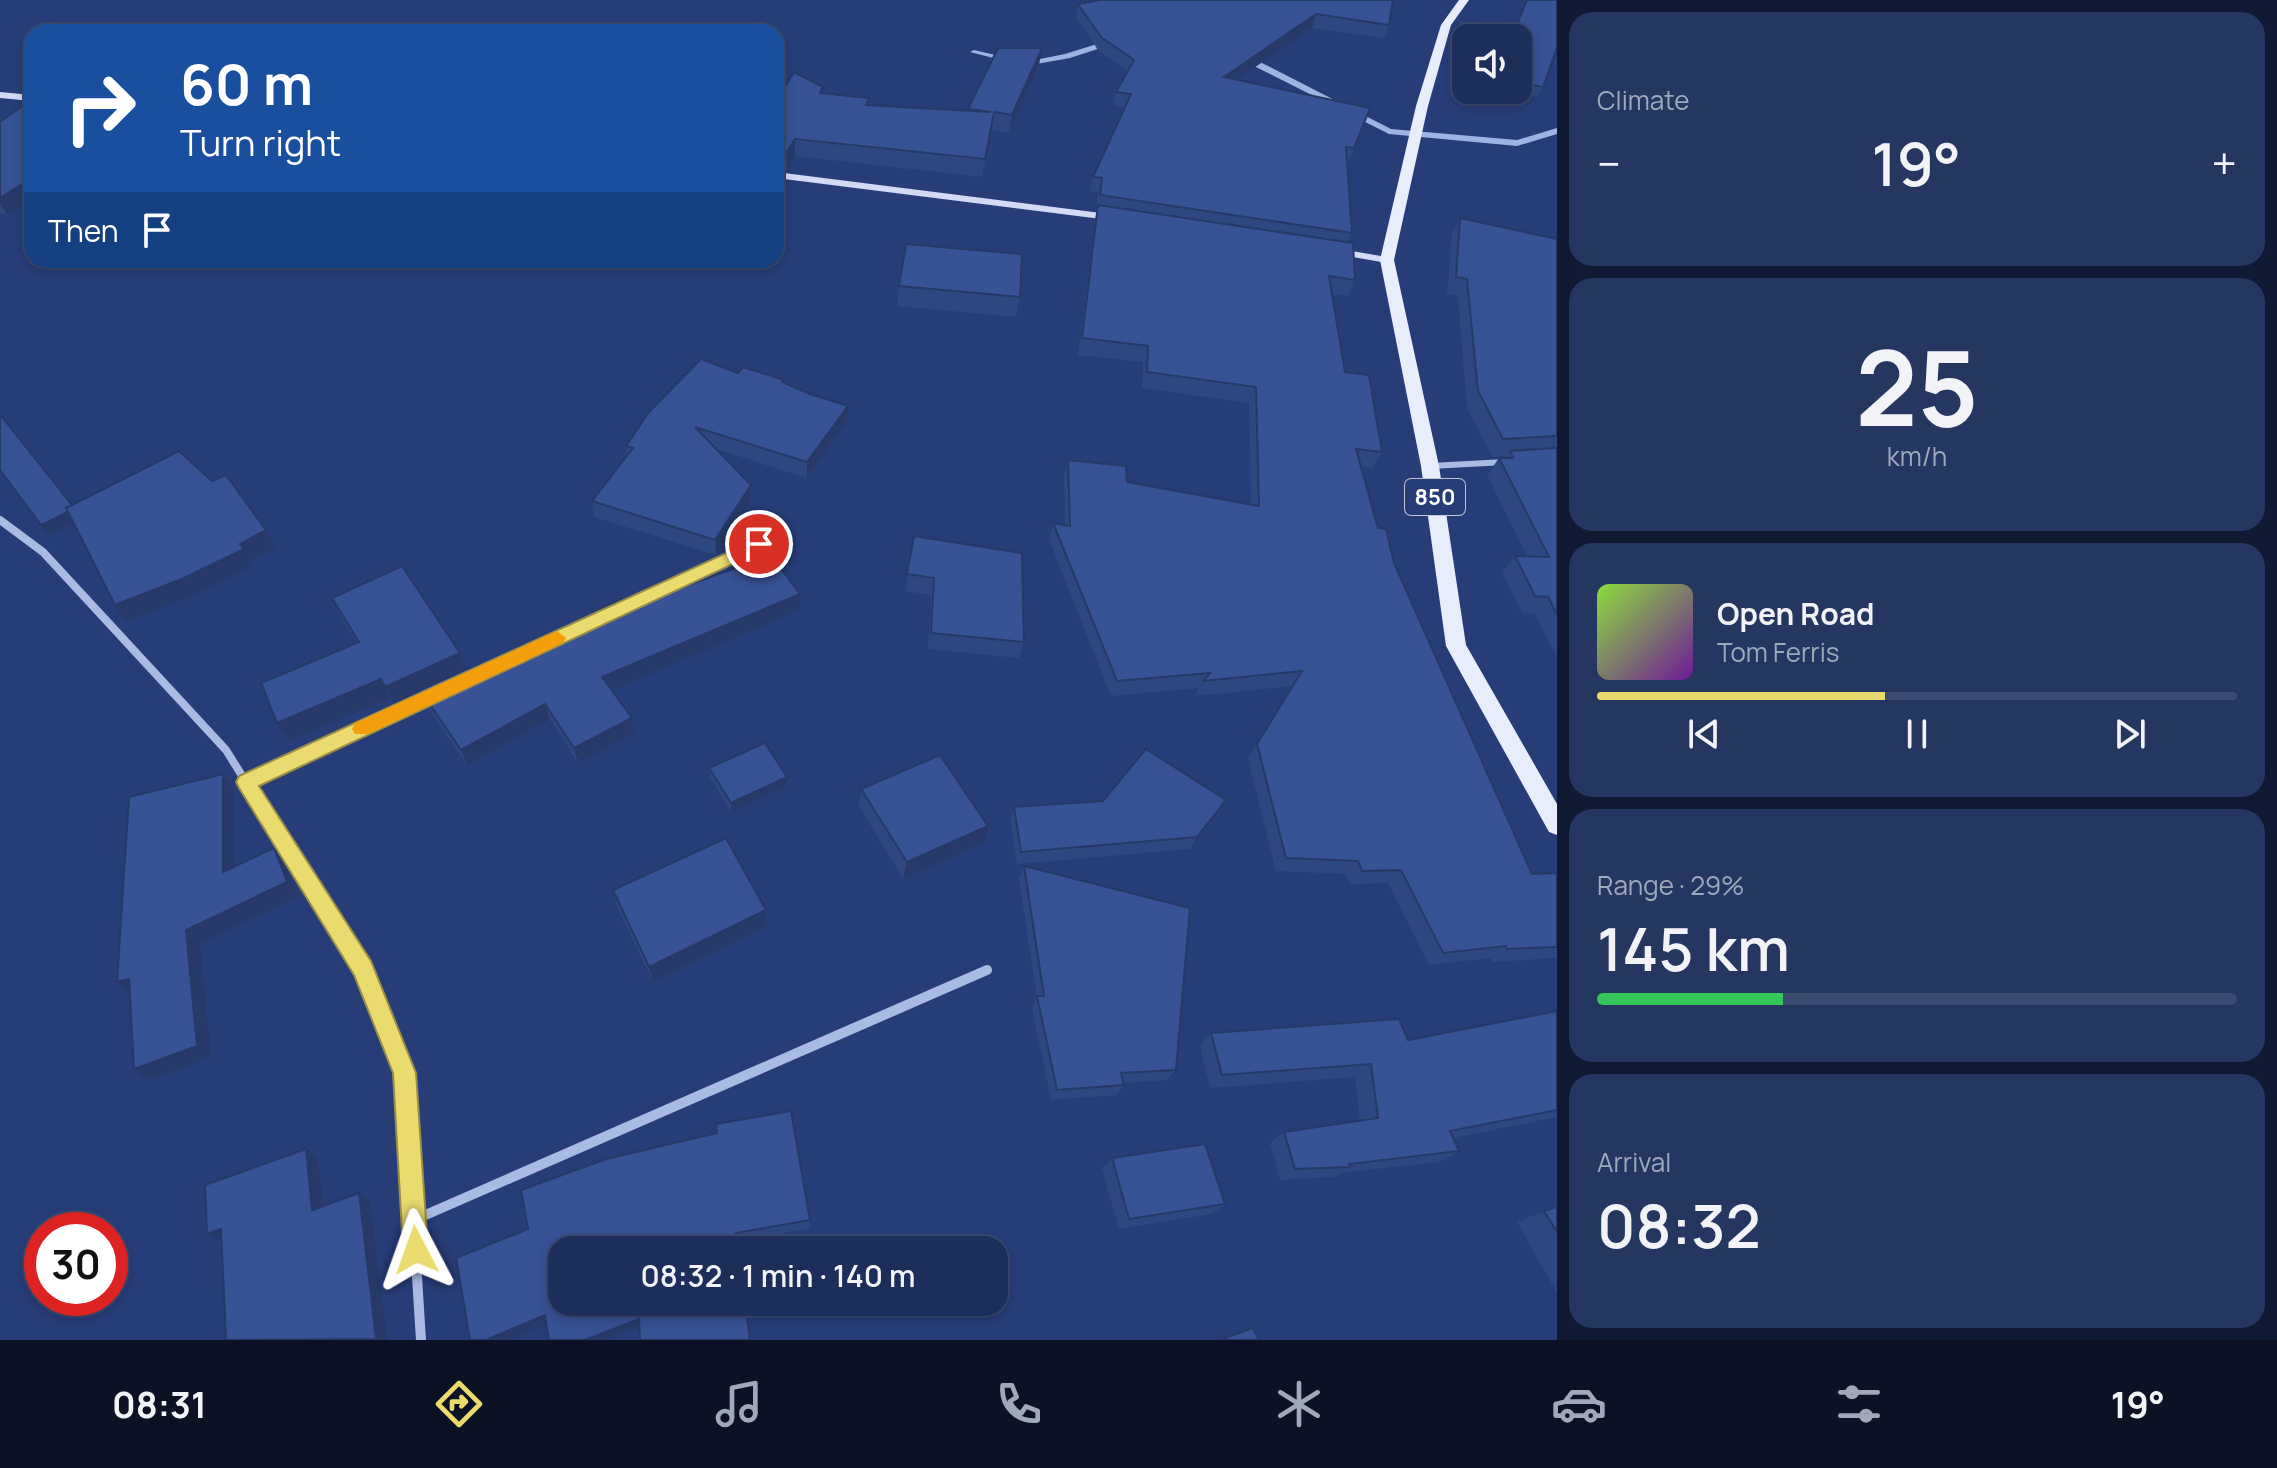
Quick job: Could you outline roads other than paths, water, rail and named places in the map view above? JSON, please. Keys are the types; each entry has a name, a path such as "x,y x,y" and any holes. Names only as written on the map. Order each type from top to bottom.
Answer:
{"main road":[{"name":"850","path":"1464,0 1446,25 1422,106 1415,149 1387,260 1430,466 1456,646 1557,825"}],"street":[{"path":"0,95 24,97"},
{"path":"784,176 1128,219"},
{"path":"1326,250 1387,260"},
{"path":"1430,466 1509,461"},
{"path":"0,520 43,552 226,750 363,969 404,1073 421,1340"},
{"path":"616,611 759,544"},
{"path":"460,683 531,650"},
{"path":"246,782 446,690"},
{"path":"414,1220 987,970"}],"waterway":[{"path":"974,52 1025,64 1067,56 1113,41"},
{"path":"1238,60 1259,65 1389,131 1517,143 1557,131"}]}
